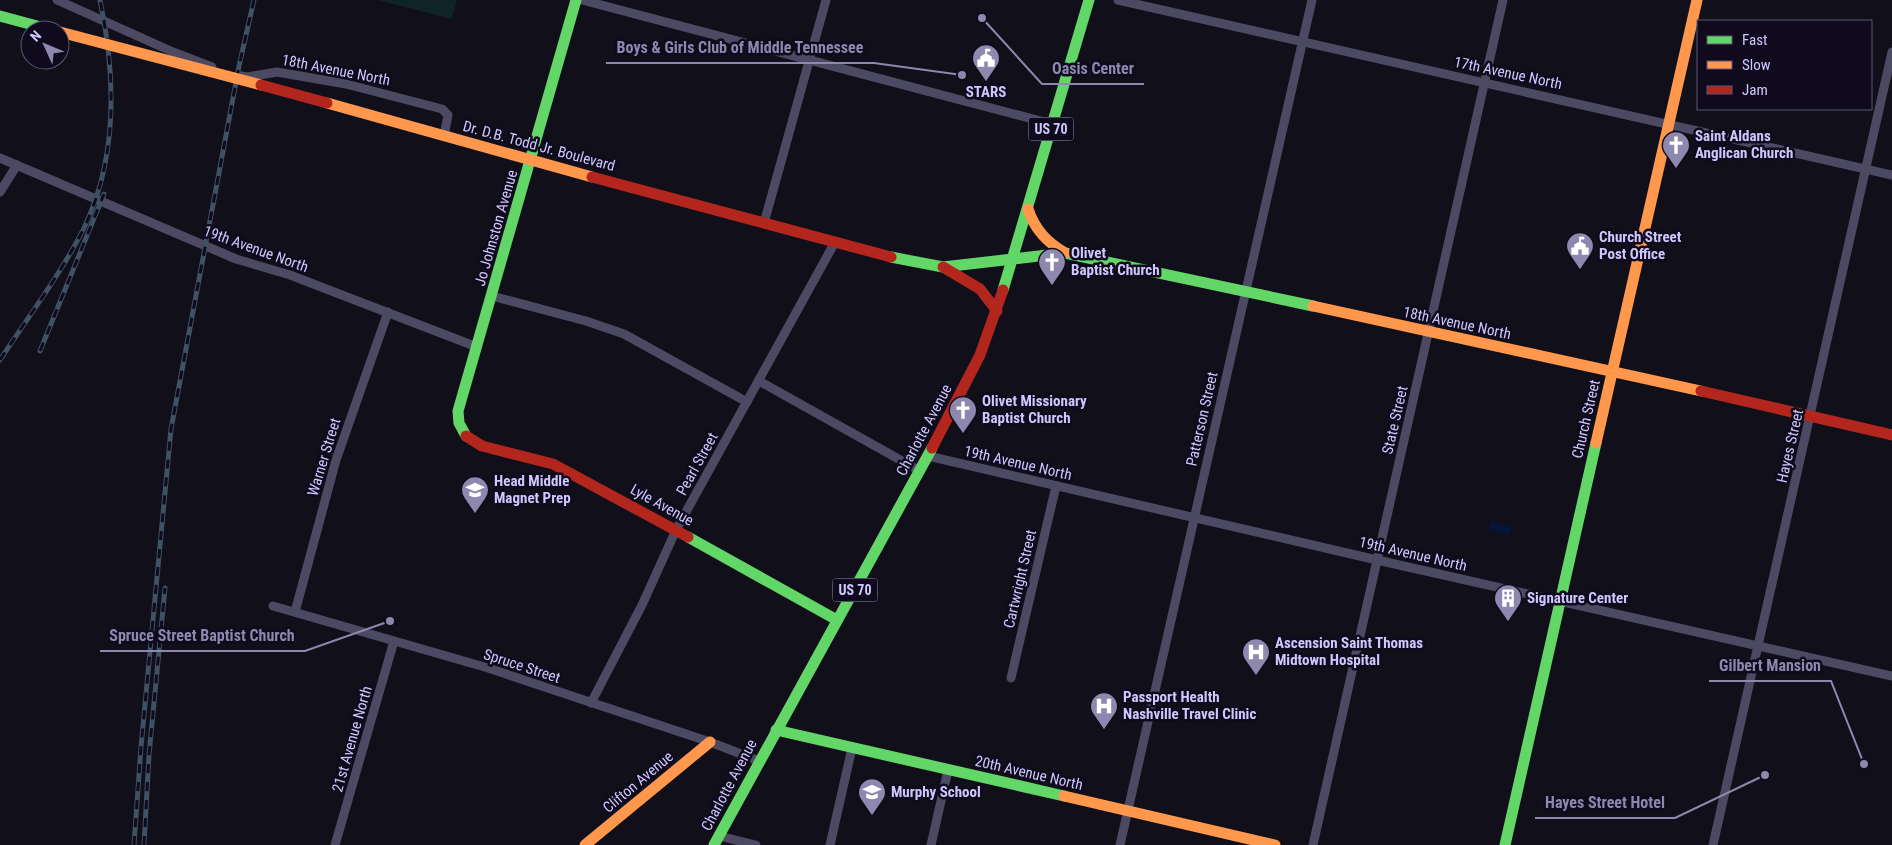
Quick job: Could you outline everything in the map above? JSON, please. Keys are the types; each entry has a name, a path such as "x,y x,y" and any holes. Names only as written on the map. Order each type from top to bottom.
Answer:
{"main road":[{"name":"Jo Johnston Avenue","path":"464,435 459,423 458,411 576,0"},
{"name":"Charlotte Avenue","path":"716,841 971,376 997,311 1014,260 1089,0"},
{"name":"Church Street","path":"1505,845 1697,0"},
{"path":"0,16 20,21"},
{"name":"Dr. D.B. Todd Jr. Boulevard","path":"70,35 327,103 530,161 897,259 943,267 1014,260"},
{"path":"1028,209 1032,224 1039,234 1048,243 1065,253"},
{"name":"18th Avenue North","path":"1014,260 1065,253 1892,435"},
{"path":"943,267 980,286 989,296 997,311"},
{"name":"Lyle Avenue","path":"464,435 482,446 558,466 838,620"},
{"name":"20th Avenue North","path":"776,730 1275,845"},
{"name":"Clifton Avenue","path":"586,845 710,742"}],"street":[{"name":"18th Avenue North","path":"57,0 173,52 228,73 247,77 277,72 346,84 442,109 448,115 444,136"},
{"path":"582,0 1052,124"},
{"path":"764,223 826,0"},
{"name":"17th Avenue North","path":"1118,0 1892,175"},
{"name":"Patterson Street","path":"1120,845 1312,0"},
{"name":"State Street","path":"1313,845 1502,0"},
{"name":"Hayes Street","path":"1713,845 1892,52"},
{"name":"19th Avenue North","path":"0,158 236,259 290,275 477,347"},
{"path":"0,192 17,165"},
{"name":"Pearl Street","path":"591,703 642,605 676,530 835,242"},
{"path":"492,296 617,331 747,402"},
{"name":"Warner Street","path":"295,612 336,460 388,312"},
{"path":"759,381 920,471"},
{"name":"19th Avenue North","path":"928,456 1892,676"},
{"name":"Cartwright Street","path":"1011,678 1056,486"},
{"name":"Spruce Street","path":"273,606 488,668 710,742 759,762"},
{"name":"21st Avenue North","path":"336,845 394,641"},
{"path":"830,845 852,748"},
{"path":"931,845 948,770"},
{"path":"716,841 756,845"}],"green space":[{"path":"377,0 457,0 452,19"}],"water":[{"path":"1491,521 1512,526 1510,535 1489,530"}],"railway":[{"path":"0,360 55,279 75,245 95,201 103,173 111,116 111,87 109,58 100,0"},
{"path":"134,845 141,747 171,429 239,66 254,0"},
{"path":"40,351 104,194"},
{"path":"144,845 149,755 165,588"}],"traffic: fast":[{"path":"466,436 459,423 458,411 576,0"},
{"path":"1003,290 1089,0"},
{"path":"0,16 20,21"},
{"path":"891,257 943,267 1065,253 1313,306"},
{"path":"1505,845 1596,443"},
{"path":"714,845 932,448"},
{"path":"688,537 837,620"},
{"path":"776,730 1064,796"}],"traffic: slow":[{"path":"1596,443 1697,0"},
{"path":"70,35 261,85"},
{"path":"327,103 592,177"},
{"path":"1028,209 1042,235 1065,253"},
{"path":"1313,306 1701,391"},
{"path":"585,845 710,742"},
{"path":"1064,796 1275,845"}],"traffic: jam":[{"path":"261,85 327,103"},
{"path":"592,177 891,257"},
{"path":"943,267 980,289 997,311"},
{"path":"932,448 980,355 1003,290"},
{"path":"1701,391 1892,435"},
{"path":"466,436 482,446 553,464 688,537"}],"place":[{"name":"Oasis Center","path":"982,18"},
{"name":"Boys & Girls Club of Middle Tennessee","path":"962,75"},
{"name":"STARS","path":"986,82"},
{"name":"Saint Aldans Anglican Church","path":"1676,169"},
{"name":"Church Street Post Office","path":"1580,270"},
{"name":"Olivet Baptist Church","path":"1052,286"},
{"name":"Olivet Missionary Baptist Church","path":"963,434"},
{"name":"Head Middle Magnet Prep","path":"475,514"},
{"name":"Spruce Street Baptist Church","path":"390,621"},
{"name":"Signature Center","path":"1508,622"},
{"name":"Ascension Saint Thomas Midtown Hospital","path":"1256,676"},
{"name":"Passport Health Nashville Travel Clinic","path":"1104,730"},
{"name":"Gilbert Mansion","path":"1864,764"},
{"name":"Hayes Street Hotel","path":"1765,775"},
{"name":"Murphy School","path":"872,816"}]}
